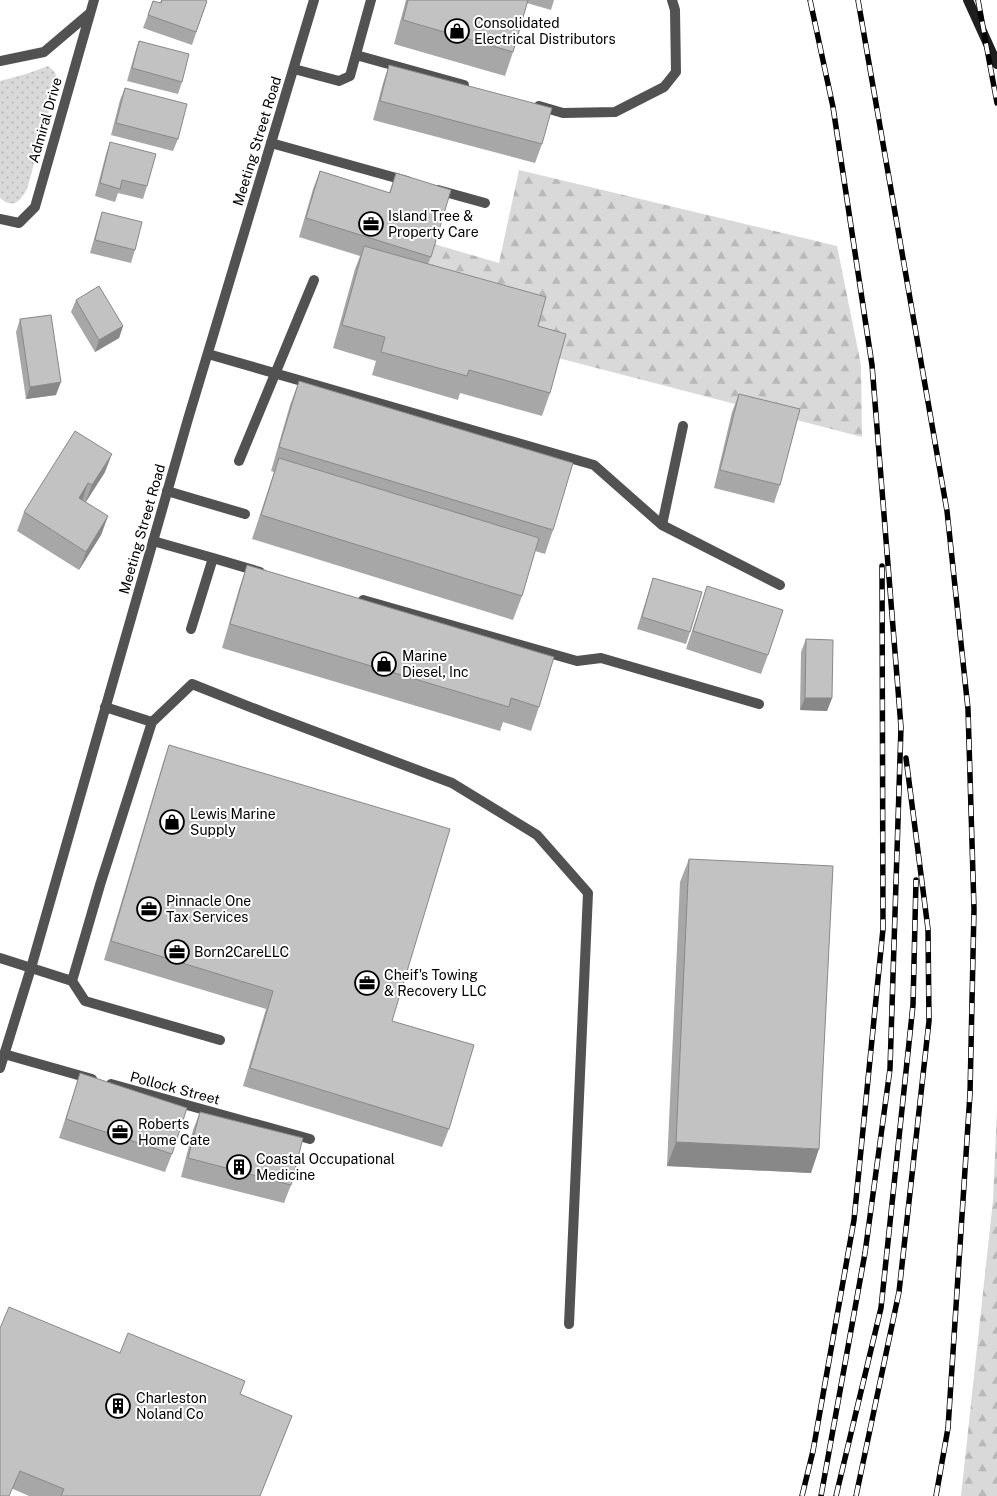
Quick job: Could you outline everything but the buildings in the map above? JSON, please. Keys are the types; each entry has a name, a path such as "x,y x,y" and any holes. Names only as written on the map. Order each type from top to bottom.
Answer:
{"main road":[{"path":"968,0 997,64"}],"street":[{"name":"Admiral Drive","path":"0,219 19,223 35,208 94,0"},
{"name":"Meeting Street Road","path":"0,1068 31,968 167,491 314,0"},
{"path":"294,69 339,81 350,76 371,0"},
{"path":"527,102 563,113 615,112 664,87 676,72 675,10 672,0"},
{"path":"0,61 44,52 90,12"},
{"path":"356,55 473,87"},
{"path":"271,142 485,203"},
{"path":"239,461 314,280"},
{"path":"208,354 594,465 662,525 780,586"},
{"path":"662,525 683,426"},
{"path":"167,491 245,514"},
{"path":"153,541 274,576"},
{"path":"191,629 213,558"},
{"path":"348,596 577,661 601,658 759,704"},
{"path":"72,982 100,885 152,722 192,684 452,783 537,835 588,893 569,1324"},
{"path":"105,707 152,722"},
{"path":"0,958 72,982 85,1001 220,1040"},
{"name":"Pollock Street","path":"4,1054 310,1139"}],"green space":[{"path":"48,66 55,72 57,82 27,189 19,200 9,203 0,198 0,81"},
{"path":"519,170 837,246 861,365 862,437 558,358 424,276 434,244 499,263"},
{"path":"997,1109 997,1496 961,1496 993,1200"}],"railway":[{"path":"810,0 833,107 872,365 901,727 890,1069 865,1253 821,1496"},
{"path":"858,0 947,511 968,709 974,909 970,1094 948,1428 936,1496"},
{"path":"978,0 997,103"},
{"path":"802,1496 813,1451 854,1220 883,929 882,566"},
{"path":"856,1496 899,1292 929,1021 928,929 906,758"},
{"path":"836,1496 881,1308 913,1005 916,880"}],"place":[{"name":"Consolidated Electrical Distributors","path":"457,31"},
{"name":"Island Tree & Property Care","path":"371,224"},
{"name":"Marine Diesel, Inc","path":"384,664"},
{"name":"Lewis Marine Supply","path":"172,822"},
{"name":"Pinnacle One Tax Services","path":"149,909"},
{"name":"Born2CareLLC","path":"177,952"},
{"name":"Cheif's Towing & Recovery LLC","path":"367,983"},
{"name":"Roberts Home Cate","path":"120,1132"},
{"name":"Coastal Occupational Medicine","path":"239,1167"},
{"name":"Charleston Noland Co","path":"118,1406"}]}
